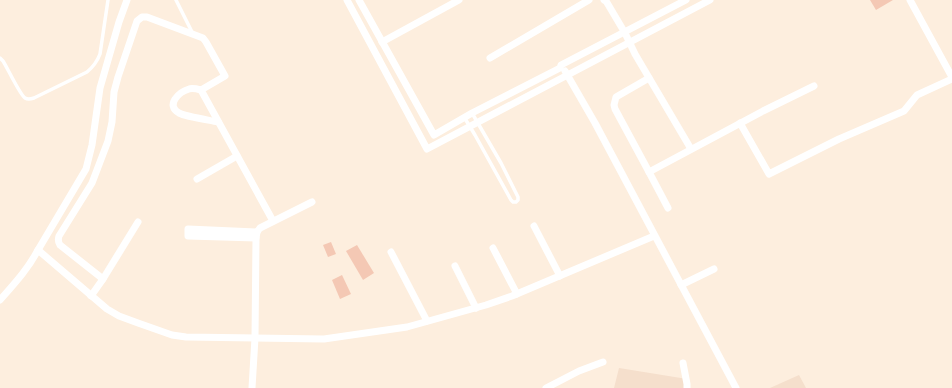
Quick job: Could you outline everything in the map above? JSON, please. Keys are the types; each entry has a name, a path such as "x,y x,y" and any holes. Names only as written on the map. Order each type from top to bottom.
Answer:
{"street":[{"path":"0,300 26,270 86,168 92,145 100,88 127,0"},
{"path":"347,0 427,149 710,0"},
{"path":"359,0 434,135 464,117 560,68 561,65 686,0"},
{"path":"382,42 459,0"},
{"path":"490,58 589,0"},
{"path":"604,0 625,32 649,78 691,149"},
{"path":"740,123 769,174 839,139 904,111 917,95 952,78 910,0"},
{"path":"103,279 60,245 58,243 58,239 92,183 108,141 112,122 114,92 118,77 137,21 142,17 147,17 203,38 206,42 225,76 201,90 190,88 177,96 173,105 180,114 218,122"},
{"path":"561,65 595,123 736,388"},
{"path":"649,78 616,97 614,105 668,208"},
{"path":"650,172 740,123 814,86"},
{"path":"201,90 273,221"},
{"path":"197,179 237,156"},
{"path":"252,388 255,338 256,235 260,228 312,202"},
{"path":"91,296 138,222"},
{"path":"534,226 560,276"},
{"path":"188,229 256,235 188,236 188,229"},
{"path":"38,250 107,309 119,316 172,335 186,337 324,339 407,327 476,308 517,294 654,236"},
{"path":"493,248 517,294"},
{"path":"391,252 427,321"},
{"path":"455,266 476,308"},
{"path":"681,285 714,269"},
{"path":"546,388 579,371 603,362"},
{"path":"683,363 687,388"}],"lane":[{"path":"0,58 20,93 29,100 87,72 98,61 108,0"},
{"path":"176,0 194,35"},
{"path":"464,117 511,200 516,202 518,197 501,163 472,113"}],"shaded area":[{"path":"619,368 687,379 685,388 614,388"},
{"path":"799,375 806,388 770,388"}],"building":[{"path":"870,0 893,0 876,10"},
{"path":"331,242 336,254 328,257 323,245"},
{"path":"357,245 374,273 363,280 346,251"},
{"path":"342,275 351,294 340,299 332,280"}]}
